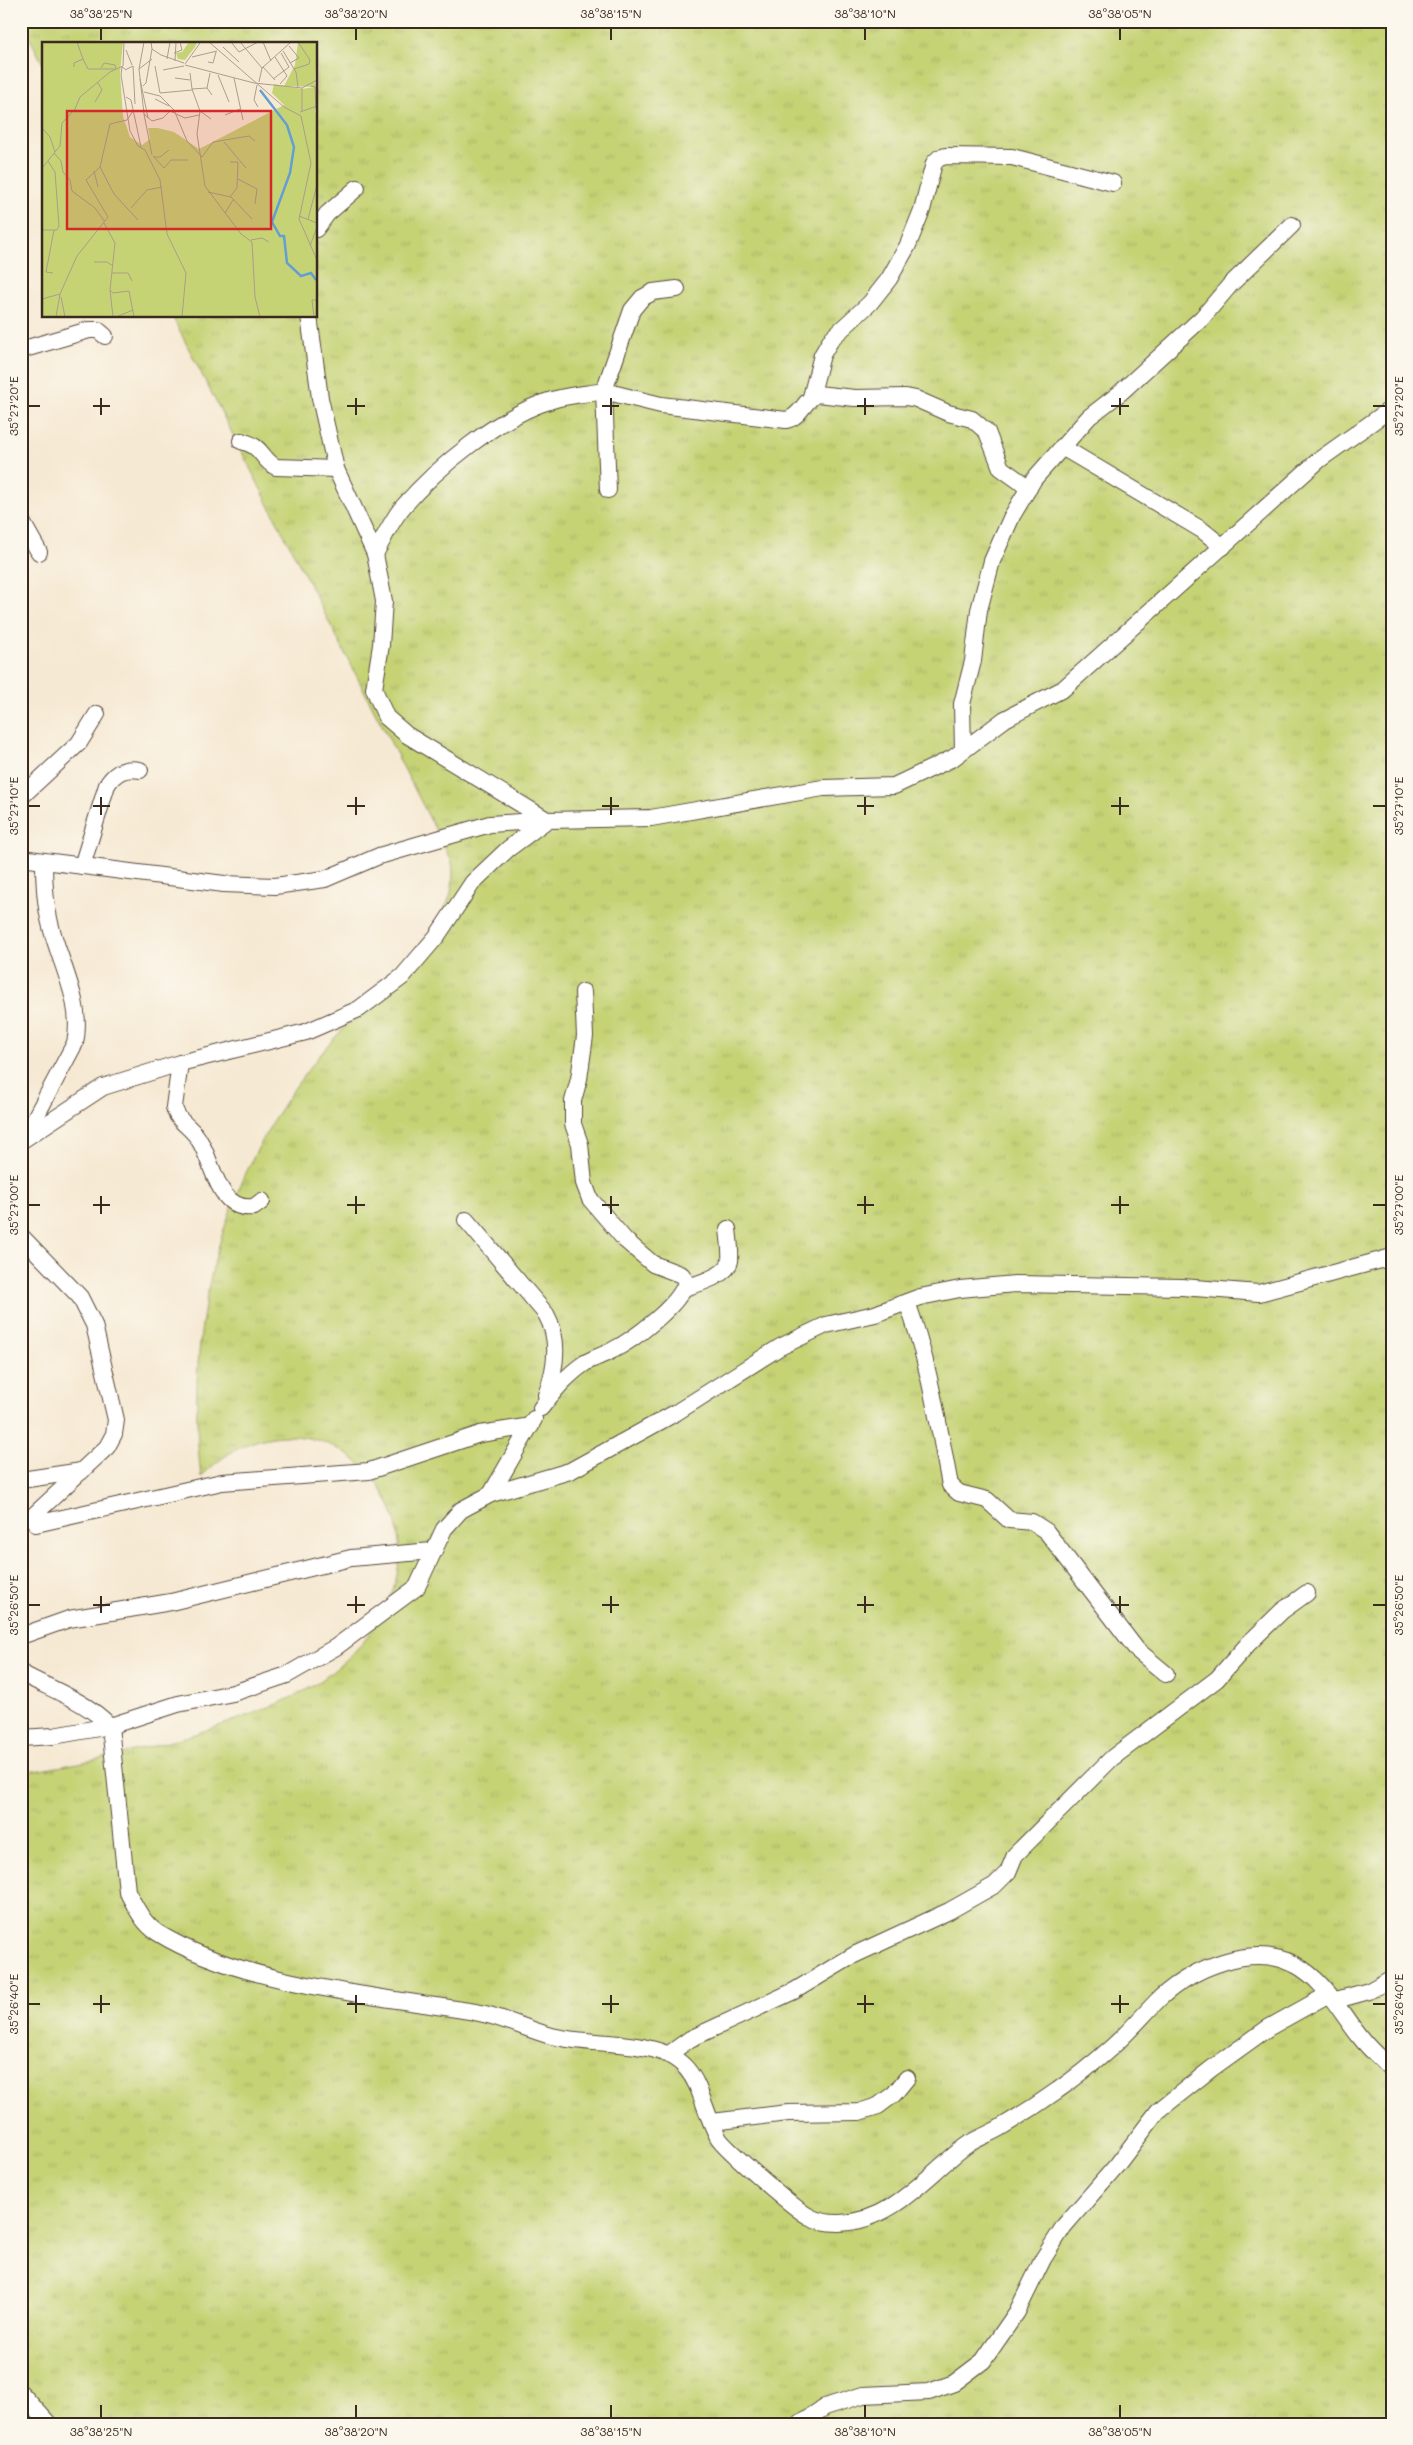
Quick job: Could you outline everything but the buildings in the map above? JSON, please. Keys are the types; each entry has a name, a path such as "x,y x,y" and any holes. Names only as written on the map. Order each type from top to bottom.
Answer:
{"street":[{"path":"374,554 400,510 438,470 481,438 515,416 551,400 604,391 661,406 786,420 796,416 811,397 822,355 832,338 870,303 889,279 908,245 922,210 934,163 939,158 946,156 1012,157 1113,183"},
{"path":"318,226 327,214 357,188"},
{"path":"963,750 962,704 973,660 979,610 992,561 1012,516 1029,488 1089,417 1126,387 1202,318 1236,279 1292,225"},
{"path":"608,490 604,391 632,310 642,298 653,292 677,289"},
{"path":"309,318 320,398 336,469 374,554 384,601 381,645 374,689 386,717 407,736 547,820"},
{"path":"21,350 89,330 98,330 105,336"},
{"path":"811,397 823,393 855,398 906,396 916,398 948,413 972,419 981,424 987,432 1001,468 1029,488"},
{"path":"21,858 224,884 275,886 325,879 379,856 490,824 547,820 651,818 823,788 894,786 953,758 1005,719 1063,689 1319,460 1392,408"},
{"path":"241,441 258,448 271,465 276,467 336,469"},
{"path":"1062,447 1202,530 1223,547"},
{"path":"21,520 39,552"},
{"path":"21,797 79,743 97,714"},
{"path":"82,866 107,785 112,778 125,769 140,770"},
{"path":"31,1134 103,1088 180,1063 306,1032 359,1008 402,977 437,936 473,882 508,849 547,820"},
{"path":"21,1154 31,1134 35,1118 75,1043 78,1031 78,1014 48,916 44,862"},
{"path":"541,1408 561,1382 586,1362 614,1349 642,1331 665,1312 684,1288 686,1282 682,1275 653,1264 625,1240 590,1199 584,1183 580,1144 573,1124 573,1101 579,1079 585,1036 583,992"},
{"path":"180,1063 174,1107 175,1113 199,1139 221,1191 226,1197 239,1205 254,1206 262,1201"},
{"path":"466,1220 546,1314 555,1338 551,1383 541,1408 491,1494"},
{"path":"684,1288 706,1282 726,1268 730,1260 728,1229"},
{"path":"21,1236 80,1297 94,1325 116,1420 114,1434 107,1447 34,1515 28,1525"},
{"path":"21,1738 53,1736 110,1726 178,1704 233,1693 287,1675 336,1647 417,1587 432,1551 444,1529 461,1510 491,1494 570,1471 677,1412 780,1347 826,1325 875,1314 907,1302 960,1289 1015,1284 1182,1287 1260,1293 1392,1257"},
{"path":"907,1302 919,1335 928,1370 950,1485 959,1493 987,1500 1009,1520 1032,1522 1046,1531 1137,1650 1166,1674"},
{"path":"28,1525 40,1524 222,1482 369,1471 480,1434 531,1426"},
{"path":"21,1480 82,1471"},
{"path":"21,1636 69,1619 171,1602 351,1558 432,1551"},
{"path":"669,2054 690,2039 794,1991 854,1955 949,1911 995,1885 1008,1872 1015,1856 1112,1758 1217,1679 1282,1612 1307,1593"},
{"path":"21,1673 63,1696 81,1702 97,1712 110,1726 127,1891 138,1913 155,1932 205,1955 257,1973 330,1989 482,2013 552,2036 646,2048 669,2054 683,2064 694,2077 719,2141 794,2208 820,2221 853,2222 871,2217 899,2202 969,2144 1002,2127 1060,2089 1114,2046 1163,1995 1191,1976 1223,1962 1253,1956 1275,1958 1293,1964 1309,1974 1333,1997 1360,2038 1392,2070"},
{"path":"799,2424 825,2407 863,2395 930,2392 954,2383 983,2361 1017,2312 1043,2259 1064,2226 1117,2165 1158,2111 1211,2069 1268,2028 1333,1997 1369,1991 1392,1978"},
{"path":"712,2122 788,2113 859,2112 878,2106 894,2094 906,2078"},
{"path":"21,2392 49,2424"}],"green space":[{"path":"21,21 1392,21 1392,2424 21,2424 21,1773 80,1763 138,1750 195,1734 270,1707 298,1694 323,1679 375,1627 397,1573 396,1523 375,1480 341,1450 297,1436 248,1444 201,1477 197,1432 200,1342 206,1298 216,1255 230,1212 247,1171 268,1130 287,1099 320,1055 406,962 429,934 448,901 452,890 453,873 452,862 173,318 318,318 318,42 42,42 42,62"}]}
